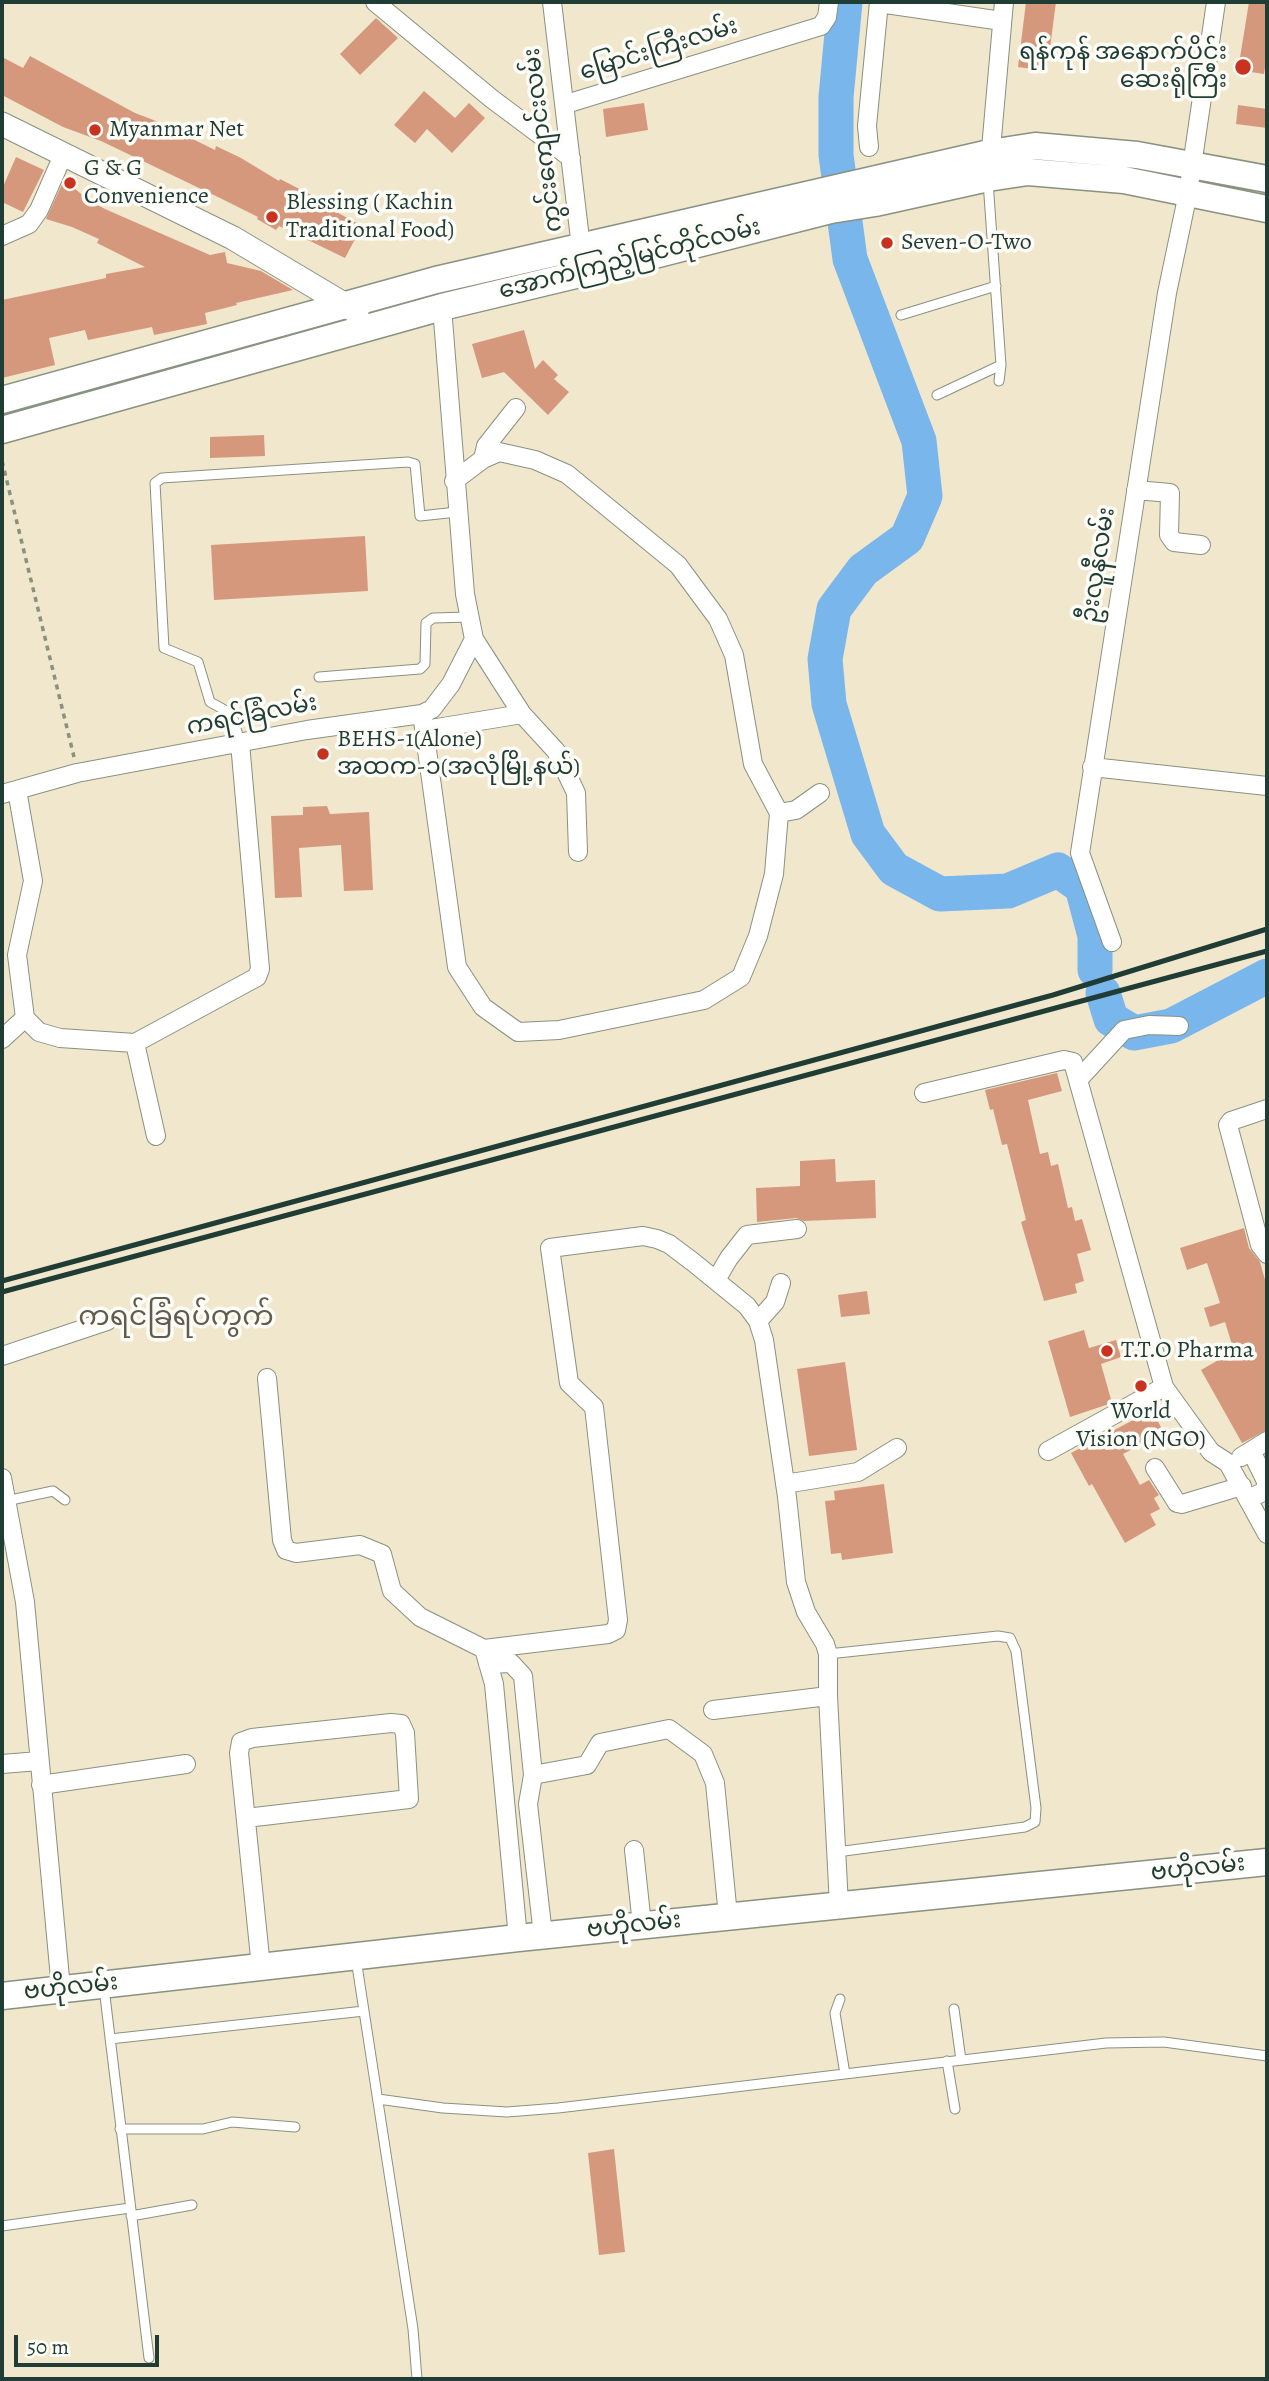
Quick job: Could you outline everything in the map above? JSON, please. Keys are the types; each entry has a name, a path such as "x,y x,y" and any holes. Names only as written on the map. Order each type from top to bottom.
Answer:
{"main road":[{"name":"အောက်ကြည့်မြင်တိုင်လမ်း","path":"2,400 436,280 581,247 856,194 875,203 989,165 1035,146 1137,155 1267,179"},
{"name":"အောက်ကြည့်မြင်တိုင်လမ်း","path":"989,165 1028,172 1124,180 1267,209"},
{"name":"အောက်ကြည့်မြင်တိုင်လမ်း","path":"2,430 442,307 584,273 829,200"},
{"name":"ဗဟိုလမ်း","path":"2,1996 642,1925 1267,1861"}],"street":[{"path":"375,2 492,99 571,158"},
{"name":"ကွင်းကျောင်းလမ်း","path":"552,2 584,273"},
{"name":"မြောင်းကြီးလမ်း","path":"566,103 821,26 827,17 829,2"},
{"path":"989,165 1004,2"},
{"name":"ဦးလူနီလမ်း","path":"1112,942 1080,853 1167,293 1193,164 1216,2"},
{"path":"869,147 867,126 879,3 1002,21"},
{"path":"2,124 233,238 377,325"},
{"path":"16,230 39,210 64,153"},
{"path":"442,307 454,481 465,594 474,639 522,714 556,751 576,793 578,852"},
{"path":"483,459 486,446 516,408"},
{"path":"454,481 483,459 499,452 535,460 567,474 678,565 718,619 734,655 753,764 779,813 774,874 758,936 741,976 704,1000 559,1030 518,1032 483,1007 457,967 423,722 451,684 474,639"},
{"path":"1136,490 1170,493 1169,535 1174,542 1201,545"},
{"name":"ကရင်ခြံလမ်း","path":"10,792 77,773 344,724 423,722 522,714"},
{"path":"10,792 33,881 17,955 25,1018 39,1032 60,1038 135,1043 257,977 260,969 240,743"},
{"path":"1092,767 1267,786"},
{"path":"779,813 796,810 820,793"},
{"path":"2,1039 25,1018"},
{"path":"1078,1080 1124,1030 1149,1026 1179,1026"},
{"path":"135,1043 156,1136"},
{"path":"925,1093 1064,1060 1073,1062 1164,1387 1211,1452 1228,1463 1267,1534"},
{"path":"1267,1108 1231,1121 1229,1132 1260,1245 1267,1254"},
{"path":"716,1280 747,1235 797,1229"},
{"path":"486,1657 608,1634 616,1630 618,1620 594,1407 569,1383 550,1248 643,1236 669,1244 747,1306 758,1321 764,1340 796,1582 806,1612 828,1654 839,1905"},
{"path":"758,1321 775,1302 781,1283"},
{"path":"2,1356 107,1321"},
{"path":"267,1378 282,1540 286,1550 296,1553 360,1545 382,1554 392,1591 410,1609 486,1657 511,1663 523,1676 533,1775 528,1804 531,1937"},
{"path":"1048,1451 1164,1387"},
{"path":"1228,1463 1267,1441"},
{"path":"785,1484 858,1472 897,1448"},
{"path":"1155,1468 1177,1503 1263,1492 1267,1487 1265,1479 1251,1451"},
{"path":"2,1478 25,1601 61,1989"},
{"path":"486,1657 494,1684 531,1937"},
{"path":"713,1710 828,1696"},
{"path":"246,1818 409,1799 401,1724 252,1738 241,1742 239,1753 261,1967"},
{"path":"533,1775 587,1765 600,1743 669,1729 703,1754 715,1783 728,1916"},
{"path":"2,1764 39,1761"},
{"path":"41,1785 186,1764"},
{"path":"634,1850 642,1925"}],"lane":[{"path":"989,165 999,382"},
{"path":"901,315 996,286"},
{"path":"937,395 1000,365"},
{"path":"240,743 232,714 211,702 198,662 164,648 155,483 162,478 408,462 415,464 420,516 457,512"},
{"path":"320,677 420,669 425,664 426,623 433,618 470,617"},
{"path":"6,1501 53,1491 65,1500"},
{"path":"828,1654 998,1636 1010,1639 1016,1651 1036,1808 1035,1822 1025,1827 837,1852"},
{"path":"356,1956 413,2329 418,2379"},
{"path":"104,1984 149,2358"},
{"path":"840,1998 835,2013 845,2074"},
{"path":"954,2009 961,2060"},
{"path":"110,2039 364,2011"},
{"path":"378,2099 443,2108 507,2112 1117,2042 1164,2042 1267,2056"},
{"path":"947,2062 955,2109"},
{"path":"120,2129 203,2129 232,2122 295,2127"},
{"path":"2,2225 192,2205"}],"path":[{"path":"2,461 77,773"}],"building":[{"path":"1026,2 1056,2 1047,71 1018,67"},
{"path":"1249,2 1267,2 1267,55 1264,74 1238,70"},
{"path":"376,18 398,38 360,75 340,54"},
{"path":"30,56 135,113 215,150 216,146 241,158 279,181 280,179 321,200 320,203 362,226 345,258 279,226 276,230 257,219 258,217 222,199 101,141 63,127 2,95 2,57 23,68"},
{"path":"424,91 455,118 469,103 485,118 452,153 427,129 415,143 394,125"},
{"path":"644,103 648,130 606,137 603,109"},
{"path":"1238,105 1267,109 1267,128 1236,124"},
{"path":"16,157 44,170 23,212 2,202 2,189"},
{"path":"64,180 90,201 105,209 210,255 225,252 227,263 261,271 293,290 205,313 207,324 154,335 152,327 88,340 85,330 49,338 55,365 2,378 2,300 145,267 97,243 99,239 46,219"},
{"path":"524,330 535,369 543,360 558,375 554,379 569,392 548,415 504,372 482,378 472,344"},
{"path":"264,435 265,456 210,458 210,437"},
{"path":"365,536 368,591 214,600 211,545"},
{"path":"327,806 330,814 369,812 373,890 344,891 341,845 299,848 302,897 275,898 271,816 303,815 303,807"},
{"path":"1057,1073 1062,1091 1028,1100 1040,1154 1048,1152 1051,1166 1058,1164 1068,1208 1072,1207 1075,1221 1082,1219 1091,1250 1077,1254 1084,1281 1075,1284 1077,1293 1044,1301 1021,1222 1026,1220 1007,1144 1002,1145 985,1090"},
{"path":"835,1159 836,1182 875,1180 876,1218 804,1221 796,1218 757,1222 756,1188 800,1186 800,1161"},
{"path":"1244,1228 1249,1248 1260,1262 1267,1287 1267,1430 1242,1443 1201,1370 1234,1351 1225,1322 1210,1327 1204,1308 1220,1303 1207,1263 1187,1270 1180,1248"},
{"path":"867,1291 870,1314 841,1317 838,1295"},
{"path":"1084,1330 1089,1348 1116,1340 1121,1357 1101,1364 1112,1403 1070,1417 1048,1341"},
{"path":"845,1362 857,1450 809,1456 797,1369"},
{"path":"1152,1410 1164,1433 1123,1454 1140,1485 1149,1480 1159,1495 1154,1498 1160,1509 1150,1514 1156,1525 1125,1543 1071,1453"},
{"path":"884,1484 893,1553 842,1560 841,1553 831,1554 825,1501 835,1500 834,1491"},
{"path":"614,2149 625,2252 599,2255 588,2153"}],"waterway":[{"path":"845,2 836,97 836,155 850,259 919,441 925,496 907,538 863,570 834,609 825,659 829,704 868,834 894,869 940,894 1008,891 1058,870 1082,887 1095,936 1095,970"},
{"path":"1103,993 1111,1019 1134,1033 1171,1026 1267,976"}],"railway":[{"path":"2,1281 1053,995 1267,929"},
{"path":"2,1292 1267,951"}],"place":[{"name":"ရန်ကုန် အနောက်ပိုင်း ဆေးရုံကြီး","path":"1243,67"},
{"name":"Myanmar Net","path":"95,130"},
{"name":"G & G Convenience","path":"70,183"},
{"name":"Blessing ( Kachin Traditional Food)","path":"272,217"},
{"name":"Seven-O-Two","path":"887,243"},
{"name":"BEHS-1(Alone) အထက-၁(အလုံမြို့နယ်)","path":"323,754"},
{"name":"T.T.O Pharma","path":"1107,1351"},
{"name":"World Vision (NGO)","path":"1141,1386"}],"district":[{"name":"ကရင်ခြံရပ်ကွက်","path":"176,1318"}]}
